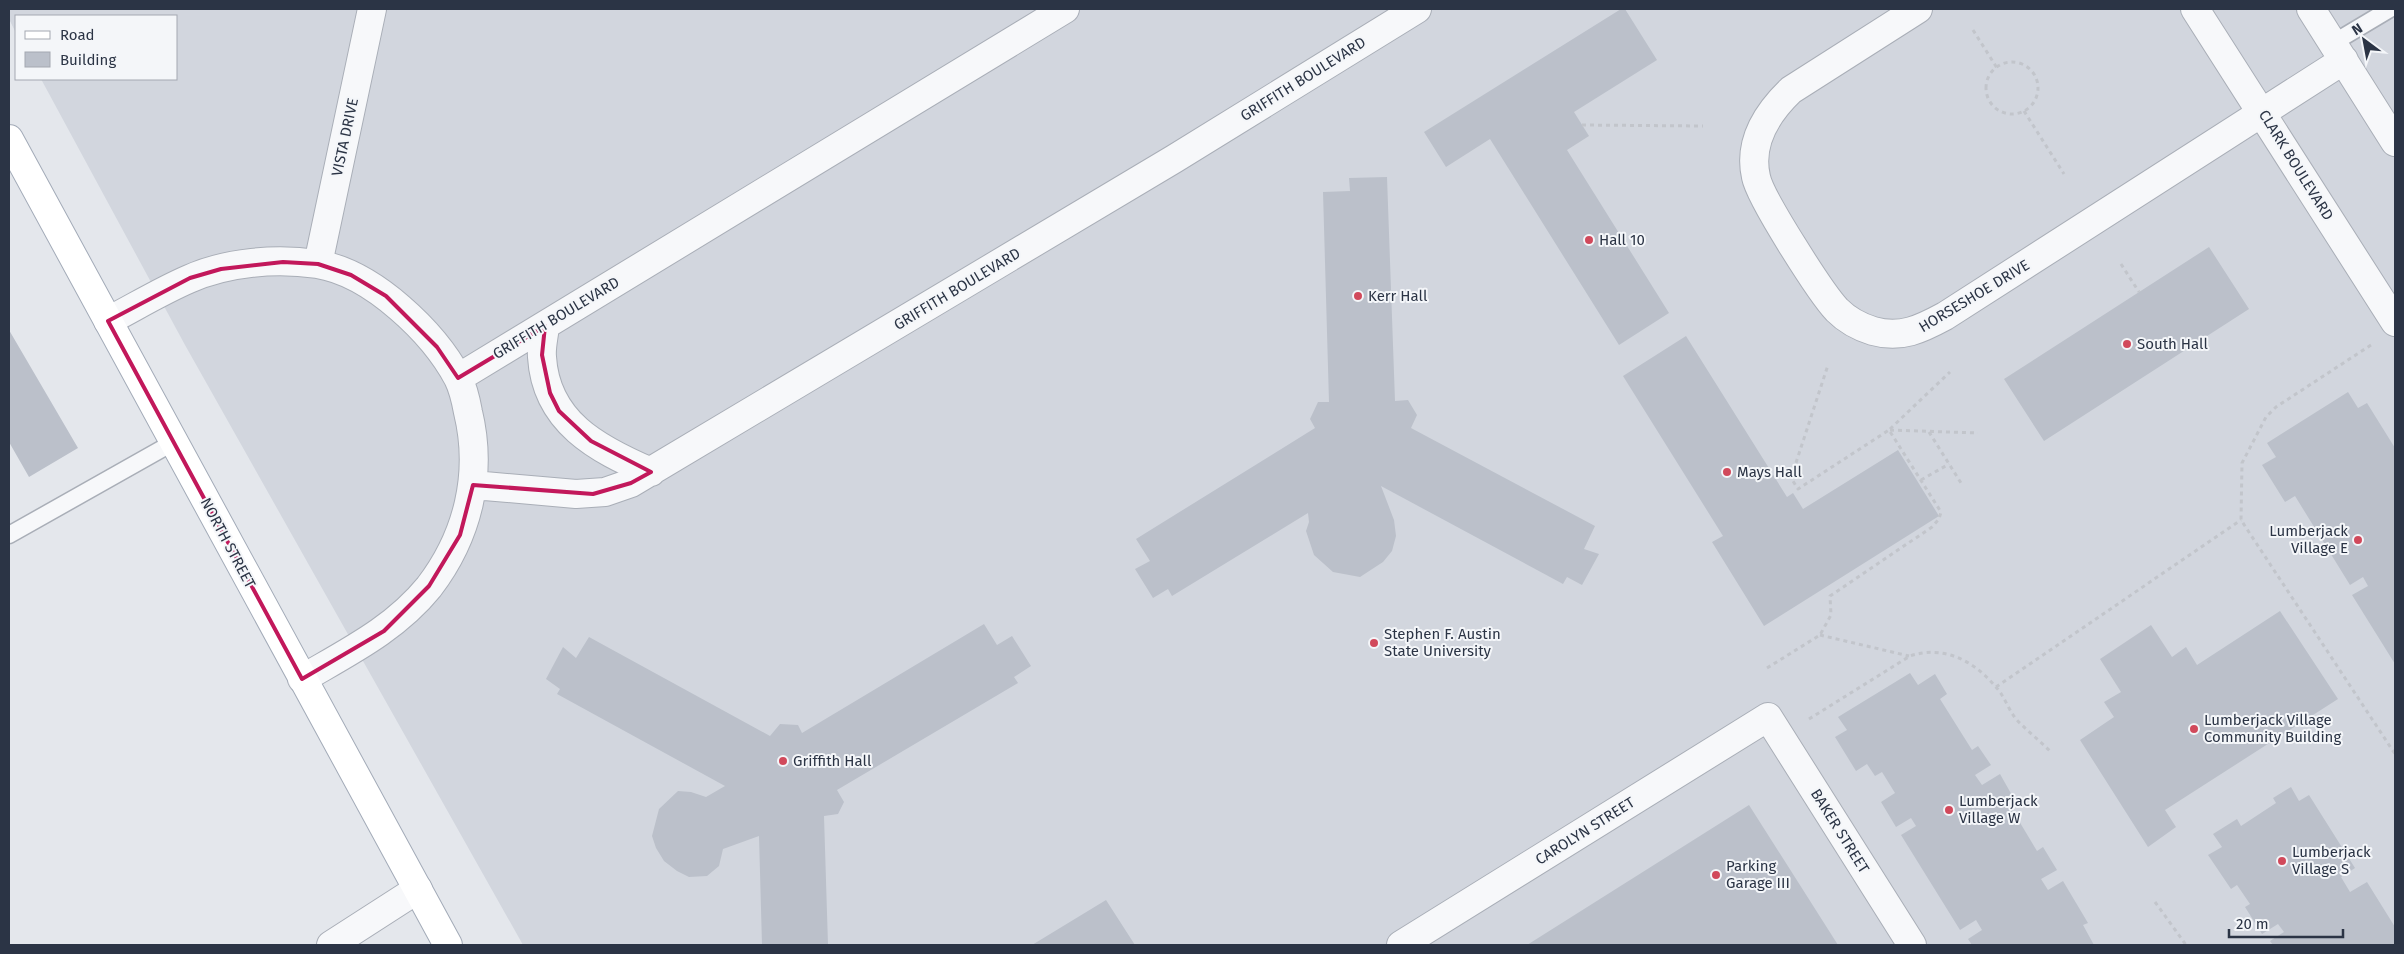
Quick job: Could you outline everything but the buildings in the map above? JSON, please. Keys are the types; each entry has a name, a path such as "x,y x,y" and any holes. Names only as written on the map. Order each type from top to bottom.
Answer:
{"main road":[{"name":"NORTH STREET","path":"9,139 448,945"}],"street":[{"name":"VISTA DRIVE","path":"318,264 372,9"},
{"name":"GRIFFITH BOULEVARD","path":"458,378 1065,9"},
{"name":"GRIFFITH BOULEVARD","path":"473,485 556,494 593,494 631,483 1174,159 1418,9"},
{"name":"HORSESHOE DRIVE","path":"1918,9 1791,90 1773,107 1764,121 1757,139 1756,177 1766,200 1820,287 1837,310 1853,322 1873,331 1895,333 1916,331 1945,316 2262,113 2338,52"},
{"name":"CLARK BOULEVARD","path":"2195,9 2262,113 2387,331"},
{"path":"2311,9 2395,142"},
{"path":"108,321 190,278 221,269 252,263 318,264 351,275 386,296 410,317 437,347 458,378 471,424 476,456 473,485 460,535 429,586 407,611 384,631 302,679"},
{"path":"545,326 542,355 544,373 550,393 559,411 574,428 612,456 651,472"},
{"name":"CAROLYN STREET","path":"1401,945 1774,727"},
{"name":"BAKER STREET","path":"1774,727 1912,945"},
{"path":"331,945 418,889"}],"lane":[{"path":"2338,52 2390,9"},
{"path":"9,534 174,442"}],"path":[{"path":"1973,30 1997,68"},
{"path":"2007,63 2024,65 2031,71 2038,86 2037,95 2033,103 2024,111 2011,114 2002,113 1990,103 1987,95 1988,79 1997,68 2007,63"},
{"path":"2024,111 2064,174"},
{"path":"1582,125 1703,126"},
{"path":"2121,264 2140,292"},
{"path":"2387,331 2276,406 2266,417 2242,463 2241,520 2395,754"},
{"path":"1828,365 1791,478 1798,489 1889,430 1950,372"},
{"path":"1889,430 1978,433"},
{"path":"1768,668 1820,635 1831,615 1830,596 1932,527 1939,519 1941,512 1889,430"},
{"path":"1929,432 1961,483"},
{"path":"1921,480 1949,464"},
{"path":"1996,687 2241,520"},
{"path":"1820,635 1910,656"},
{"path":"1774,727 1910,656 1921,652 1950,654 1969,663 1996,687 2016,718 2050,751"},
{"path":"2156,902 2186,945"}],"highlighted area":[{"path":"283,262 318,264 351,275 386,296 437,347 458,378 545,326 542,355 550,393 559,411 591,441 651,472 631,483 593,494 473,485 460,535 429,586 384,631 302,679 108,321 190,278 221,269"}],"shaded area":[{"name":"Stephen F. Austin State University","path":"9,9 2395,9 2395,945 523,945 185,345 42,80 178,80 178,15 15,15 15,31 9,19"}],"place":[{"name":"Hall 10","path":"1589,240"},
{"name":"Kerr Hall","path":"1358,296"},
{"name":"South Hall","path":"2127,344"},
{"name":"Mays Hall","path":"1727,472"},
{"name":"Lumberjack Village E","path":"2358,540"},
{"name":"Stephen F. Austin State University","path":"1374,643"},
{"name":"Lumberjack Village Community Building","path":"2194,729"},
{"name":"Griffith Hall","path":"783,761"},
{"name":"Lumberjack Village W","path":"1949,810"},
{"name":"Lumberjack Village S","path":"2282,861"},
{"name":"Parking Garage III","path":"1716,875"}]}
